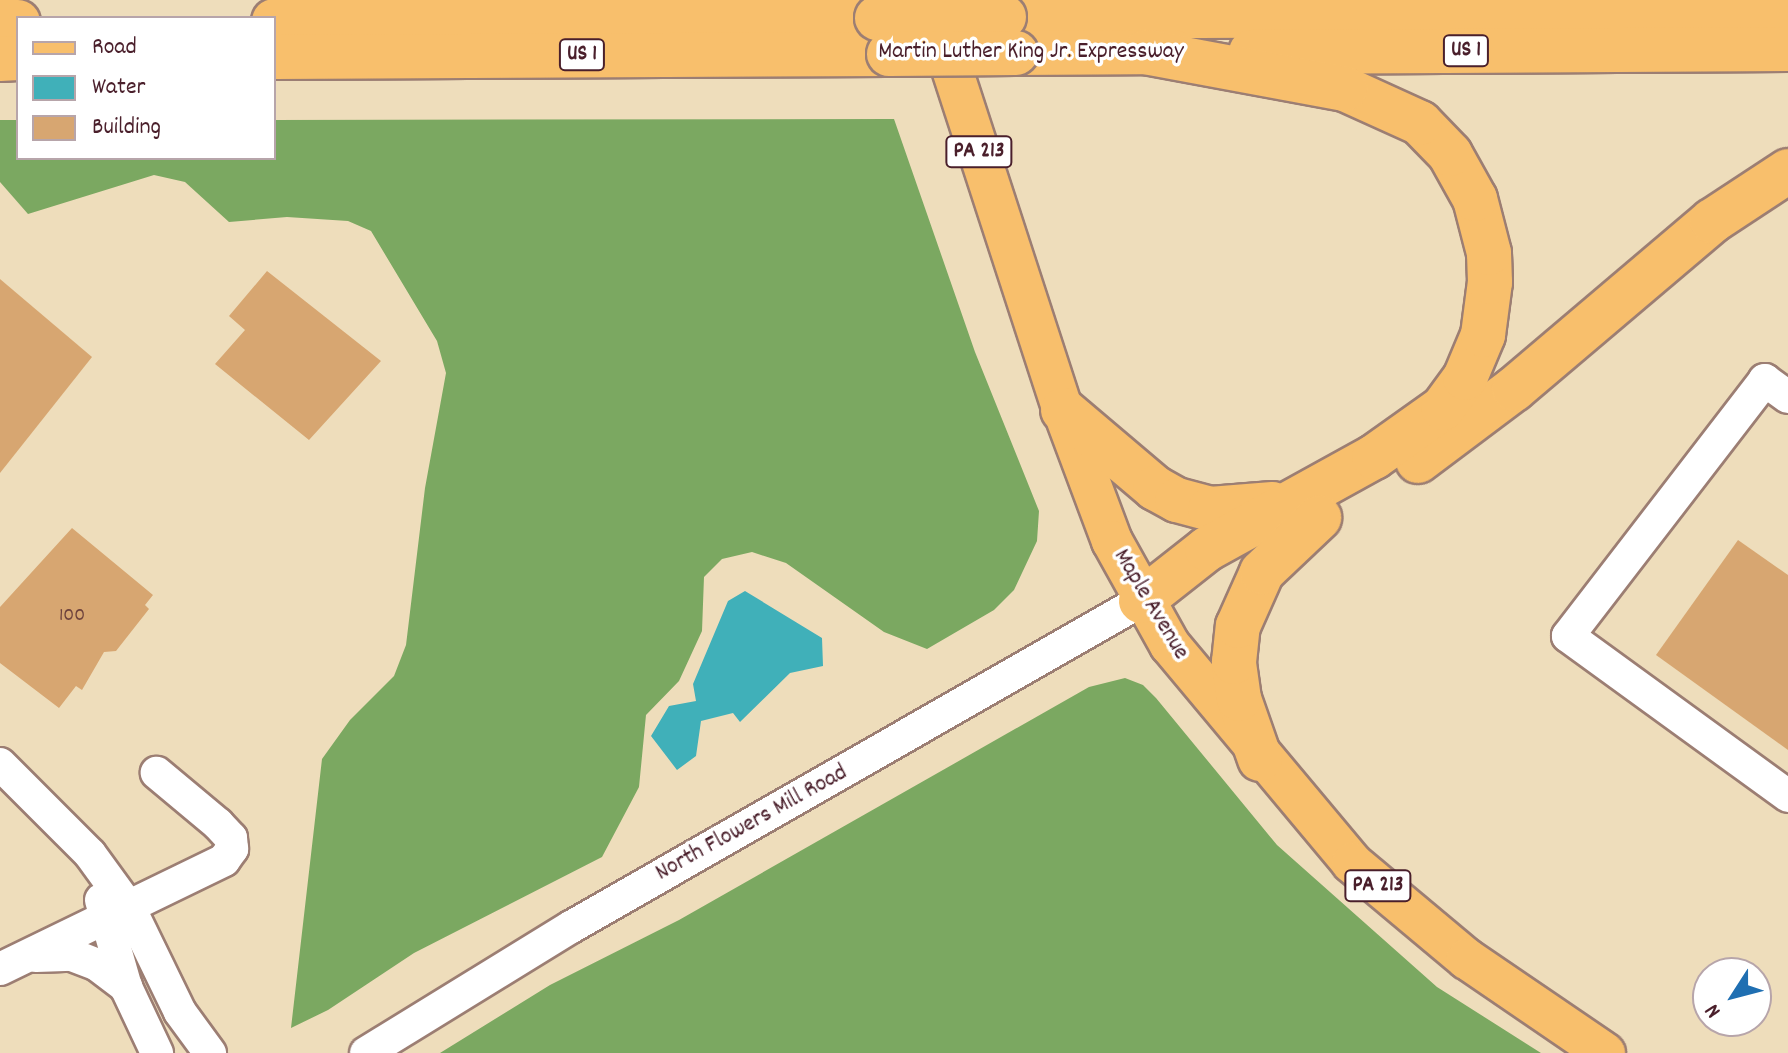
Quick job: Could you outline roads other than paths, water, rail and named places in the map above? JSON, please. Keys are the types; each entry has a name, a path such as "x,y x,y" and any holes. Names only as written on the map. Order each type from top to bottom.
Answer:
{"highway":[{"path":"407,0 506,20"},
{"name":"Martin Luther King Jr. Expressway","path":"276,57 883,36 1788,13"},
{"name":"Martin Luther King Jr. Expressway","path":"276,21 506,20 883,36"},
{"name":"Martin Luther King Jr. Expressway","path":"1010,35 1145,52 1788,49"},
{"path":"1141,601 1219,572 1313,507 1429,420 1465,378 1489,310 1489,253 1475,199 1436,137 1374,98 1145,52"},
{"path":"1260,759 1239,699 1234,662 1238,626 1262,572 1313,507 1473,422 1670,255 1788,171"},
{"path":"1063,410 1155,488 1177,500 1236,510 1313,507"}],"main road":[{"name":"Maple Avenue","path":"929,0 1063,410 1112,541 1141,601 1196,680 1260,759 1352,863 1467,959 1605,1053"}],"street":[{"path":"1788,397 1765,380 1568,636 1788,796"},
{"name":"North Flowers Mill Road","path":"366,1053 571,927 1141,601"},
{"path":"0,764 90,854 117,914 210,1053"},
{"path":"14,962 224,860 232,849 224,831 157,773"},
{"path":"117,914 126,987 157,1053"},
{"path":"14,962 72,955 96,964 126,987"}],"water":[{"path":"745,591 822,638 823,666 790,673 740,722 733,713 701,721 696,756 677,770 651,736 669,706 696,701 693,684 728,601"}]}
